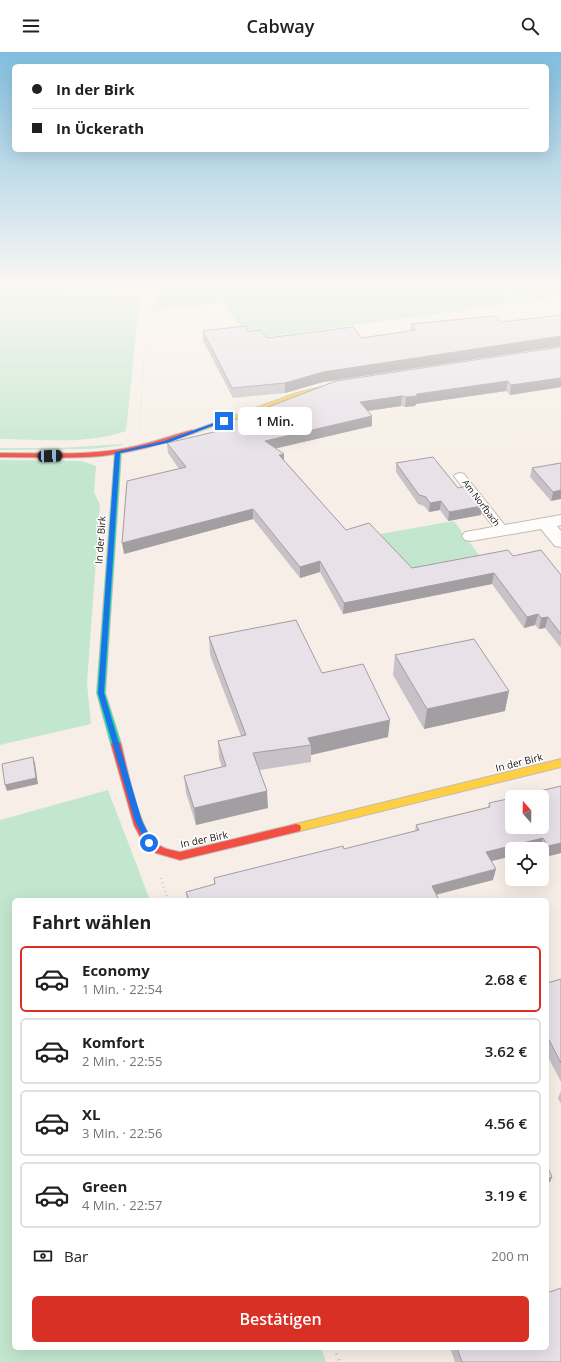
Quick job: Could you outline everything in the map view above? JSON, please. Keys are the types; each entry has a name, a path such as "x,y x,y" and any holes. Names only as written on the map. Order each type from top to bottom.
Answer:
{"street":[{"path":"0,455 37,456 118,452 141,448 165,442 299,394 348,383"},
{"name":"In der Birk","path":"118,452 101,693 138,821 149,843 166,854 180,856 195,854 561,763"},
{"name":"Am Norfbach","path":"471,536 553,522 561,542"}],"lane":[{"name":"Am Norfbach","path":"460,476 502,531"}],"path":[{"path":"141,448 138,440 145,346"},
{"path":"335,1350 340,1362"}],"green space":[{"path":"0,346 135,346 126,431 80,440 0,439"},
{"path":"125,445 91,449 0,450 0,448 60,448"},
{"path":"0,460 82,461 96,466 94,492 100,505 87,683 91,724 0,745"},
{"path":"454,521 484,562 418,576 380,534"},
{"path":"108,790 149,898 12,898 12,1350 322,1350 326,1362 0,1362 0,820"}],"building":[{"path":"211,346 494,346 323,372 285,383 232,388"},
{"path":"561,347 561,378 511,385 508,381 417,394 416,396 402,396 360,402 372,416 265,441 284,454 279,455 346,530 369,523 412,568 508,550 513,556 541,550 561,575 561,634 548,617 541,618 538,614 527,617 494,573 344,603 320,561 300,567 253,509 122,543 127,481 186,467 167,443 227,429 221,425 336,381"},
{"path":"433,457 458,488 467,486 482,506 449,512 441,501 430,503 426,497 419,495 396,463"},
{"path":"561,463 561,490 553,492 532,468"},
{"path":"296,620 322,673 363,664 390,720 308,738 311,745 253,753 267,791 194,808 184,776 226,766 218,741 246,735 209,637"},
{"path":"474,639 509,691 427,709 395,655"},
{"path":"33,757 36,778 5,785 2,764"},
{"path":"561,786 561,843 549,846 549,842 546,842 543,838 527,842 505,842 505,847 486,852 496,869 432,886 438,898 188,898 186,892 215,884 214,878 343,846 344,849 419,830 416,825 490,807 489,803 505,800 505,834 549,834 549,790 544,790"},
{"path":"561,979 561,1063 549,1040 549,982"},
{"path":"549,1170 552,1177 549,1178"},
{"path":"561,1288 561,1362 462,1362 458,1350 549,1350 549,1292"}],"traffic: fast":[{"path":"116,744 101,693 118,452"}],"traffic: slow":[{"path":"192,432 299,394 342,384"},
{"path":"296,828 561,763"}],"traffic: jam":[{"path":"0,455 65,456 114,452 166,441 192,432"},
{"path":"116,744 134,812 139,825 149,843 159,851 180,856 296,828"}],"route":[{"path":"149,843 138,821 101,693 118,452 165,442 224,421"}]}
